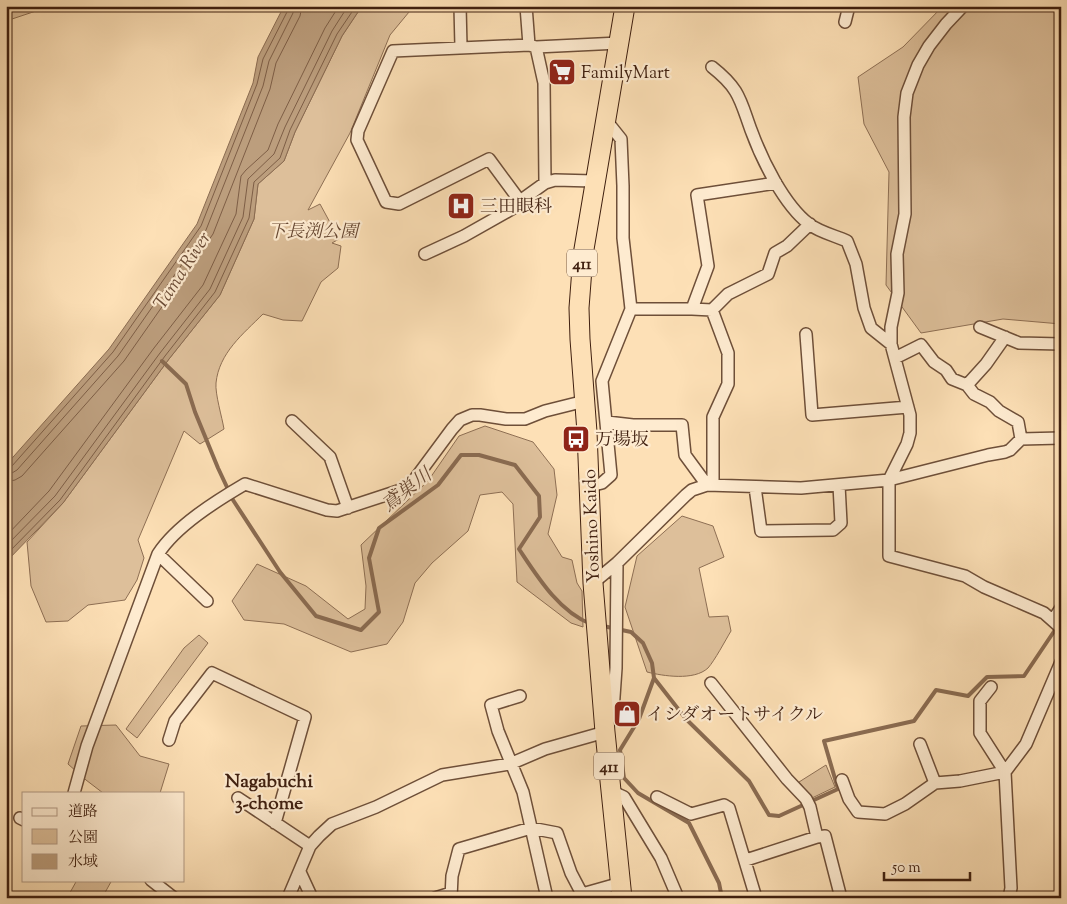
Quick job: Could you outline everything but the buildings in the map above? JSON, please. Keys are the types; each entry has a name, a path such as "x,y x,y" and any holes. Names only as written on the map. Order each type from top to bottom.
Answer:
{"highway":[{"name":"Yoshino Kaido","path":"621,890 593,583 590,486 579,308 583,255 594,181 625,6"}],"street":[{"path":"460,6 460,47"},
{"path":"526,6 532,46 544,82 545,183"},
{"path":"845,22 849,6"},
{"path":"963,6 929,46 918,65 907,93 904,117 905,214 897,254 898,292 890,327 891,344 910,415 909,438 889,480 889,556 965,576 984,587 1044,613 1056,623 1061,608"},
{"path":"520,201 489,160 399,204 386,202 357,140 358,131 392,51 460,47 618,43"},
{"path":"712,67 728,80 742,102 751,131 776,183 791,205 810,224 848,241 856,264 864,308 871,328 891,344"},
{"path":"590,486 602,483 611,475 602,381 631,309 623,238 624,186 621,139 605,119"},
{"path":"425,254 464,236 517,206 520,201 545,183 556,180 594,181"},
{"path":"692,309 708,266 697,195 776,183"},
{"path":"631,309 712,310 728,294 768,274 775,253 787,246 810,224"},
{"path":"710,485 713,417 728,384 728,353 712,310"},
{"path":"980,327 1019,343 1061,344"},
{"path":"806,334 812,415 908,407"},
{"path":"967,385 986,364 1005,337"},
{"path":"895,358 921,345 934,362 946,370 952,379 967,385 974,394 990,402 999,411 1018,422 1021,439"},
{"path":"74,792 88,746 158,554 170,537 223,497 245,484 327,510 337,511 348,508 398,491 412,483 452,428 460,420 472,415 525,419 546,411 585,401"},
{"path":"292,421 330,457 348,508"},
{"path":"607,422 633,425 682,425 685,456 710,485"},
{"path":"593,583 618,563 692,490 710,485 801,488 889,480 1005,452 1010,450 1021,439 1061,438"},
{"path":"755,487 761,531 833,530 841,523 839,485"},
{"path":"158,554 207,601"},
{"path":"288,898 310,846 332,824 442,775 510,764 545,749 605,729 613,711 616,668 618,563"},
{"path":"842,780 849,799 858,812 885,814 905,804 935,783 960,781 1005,772 1026,744 1061,662"},
{"path":"169,740 175,721 212,673 305,717 275,823"},
{"path":"711,683 808,803 817,837"},
{"path":"991,687 980,701 980,733 1005,772 1010,898"},
{"path":"520,696 491,705 510,764 523,792 547,898"},
{"path":"920,744 935,783"},
{"path":"611,791 624,796 661,858 678,898"},
{"path":"657,796 691,814 724,805 730,808 756,898"},
{"path":"238,798 310,846"},
{"path":"435,898 451,896 452,876 459,849 532,828 557,833 571,873 582,894 621,890"},
{"path":"746,860 825,836 841,898"},
{"path":"300,872 312,898"},
{"path":"153,882 168,896"}],"green space":[{"path":"6,6 51,6 6,21"},
{"name":"下長渕公園","path":"362,6 414,6 390,35 350,133 308,210 320,204 339,239 332,243 341,246 338,268 321,282 302,321 283,320 263,314 227,353 218,372 216,383 224,429 200,444 184,431 138,540 144,558 137,580 125,600 88,605 68,621 46,622 31,586 27,542 63,503 169,359 220,295 254,219 258,184 284,161 295,132 342,36"},
{"path":"943,6 1061,6 1061,324 1003,319 921,333 886,285 889,172 864,124 858,77 903,47"},
{"path":"485,426 533,442 554,469 557,495 548,534 562,557 572,560 577,583 582,591 583,627 571,623 517,582 513,504 502,492 480,495 468,531 432,563 415,583 403,622 387,644 351,652 284,624 244,620 232,601 257,564 306,586 348,619 365,609 366,586 361,545 428,481 459,436"},
{"path":"682,516 713,526 724,557 699,568 709,617 728,616 731,631 708,668 702,672 687,676 661,675 647,672 625,607 637,556"},
{"path":"199,635 208,643 137,738 126,729 184,648"},
{"path":"116,725 140,756 169,764 160,792 102,792 86,780 68,764 81,726"},
{"path":"826,765 835,787 812,798 799,782"},
{"path":"76,882 111,882 102,898 67,898"}],"water":[{"name":"Tama River","path":"284,6 362,6 342,36 295,132 284,161 258,184 254,219 220,295 169,359 63,503 6,562 6,465 109,349 197,224 253,83 258,57"}],"waterway":[{"name":"鳶巣川","path":"162,361 186,384 195,412 233,500 280,572 316,616 361,630 379,612 369,558 379,528 438,485 461,455 479,455 515,465 539,496 540,517 519,549 541,581 559,602 579,618 591,624"},
{"path":"603,626 631,632 643,643 652,663 654,678 686,719 749,781 769,815 779,816 838,789 824,741 914,721 936,690 968,696 987,677 1024,676 1057,627"},
{"path":"654,678 639,719 620,750 624,778 638,793 689,823 719,883 722,898"}],"place":[{"name":"FamilyMart","path":"562,72"},
{"name":"三田眼科","path":"461,206"},
{"name":"万場坂","path":"576,439"},
{"name":"イシダオートサイクル","path":"627,714"}],"district":[{"name":"Nagabuchi 3-chome","path":"269,791"}]}
